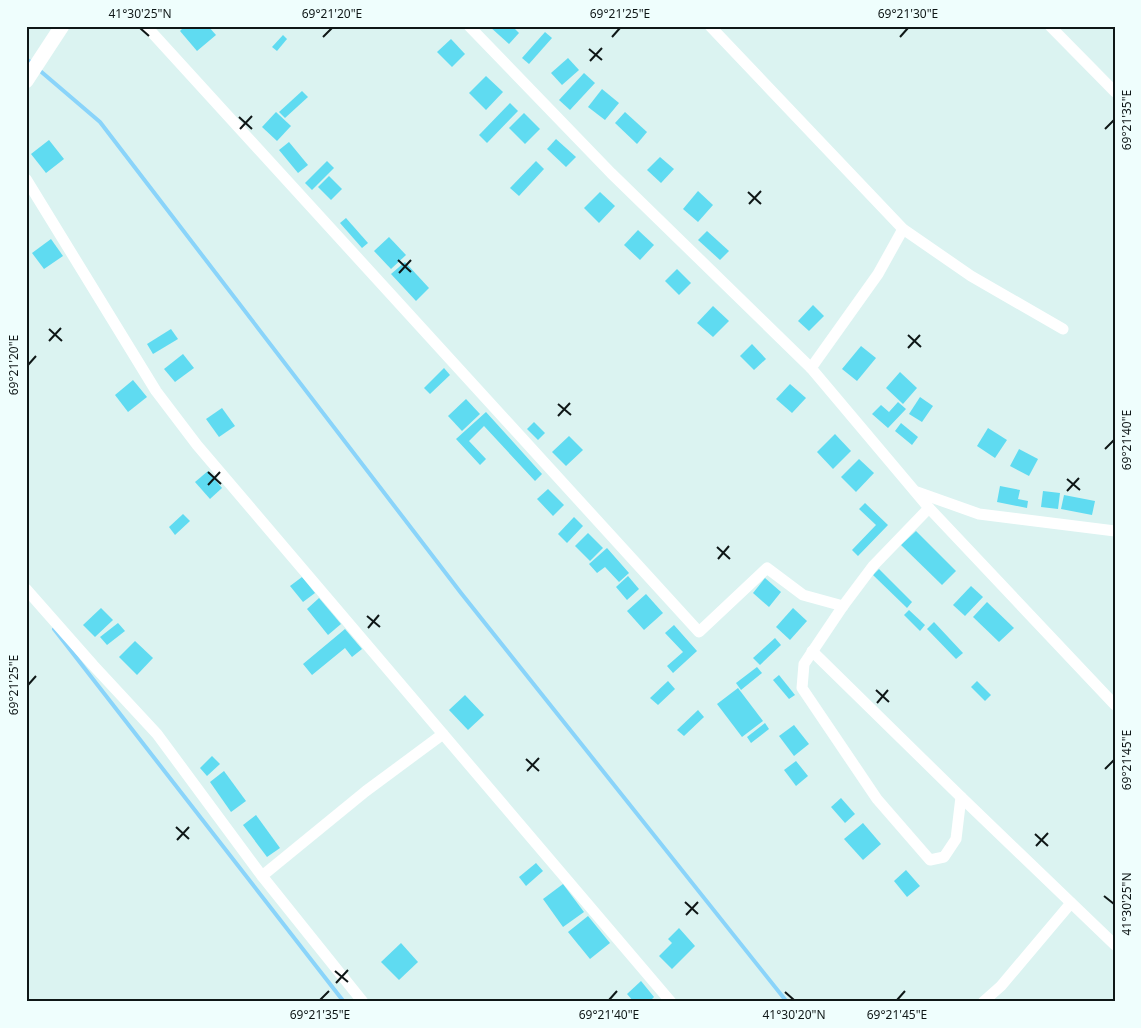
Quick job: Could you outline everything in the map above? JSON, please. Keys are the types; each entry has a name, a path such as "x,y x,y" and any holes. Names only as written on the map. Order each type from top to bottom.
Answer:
{"main road":[{"path":"26,81 62,26"}],"street":[{"path":"146,26 699,632 766,568 802,594 843,606"},
{"path":"469,26 611,173 811,368 929,508 1115,705"},
{"path":"710,26 903,229 972,276 1063,329"},
{"path":"1050,26 1115,92"},
{"path":"26,179 151,383 197,445 671,1002"},
{"path":"811,368 878,274 903,229"},
{"path":"915,491 979,514 1115,531"},
{"path":"929,508 873,566 843,606 804,664 802,688 877,798 930,860 944,857 956,839 961,797"},
{"path":"26,589 157,734 262,876 363,1002"},
{"path":"812,651 1071,903 1112,937"},
{"path":"262,876 366,791 443,734"},
{"path":"983,1002 1001,986 1071,903"}],"building":[{"path":"185,26 208,26 216,35 197,51 180,31"},
{"path":"489,26 512,26 519,33 509,44"},
{"path":"545,32 552,38 529,64 522,58"},
{"path":"283,35 287,39 277,51 272,47"},
{"path":"451,39 465,54 452,67 437,52"},
{"path":"568,58 579,70 562,85 551,73"},
{"path":"584,73 595,83 570,110 559,100"},
{"path":"486,76 503,92 486,110 469,93"},
{"path":"602,89 619,103 605,120 588,107"},
{"path":"302,91 308,97 285,118 279,112"},
{"path":"510,103 518,111 487,143 479,135"},
{"path":"276,112 291,126 277,141 262,127"},
{"path":"625,112 647,132 637,144 615,123"},
{"path":"524,113 540,129 525,144 509,128"},
{"path":"556,139 576,157 566,167 547,149"},
{"path":"49,140 64,159 46,173 31,154"},
{"path":"289,142 308,165 298,173 279,150"},
{"path":"660,157 674,169 661,183 647,170"},
{"path":"327,161 334,168 312,190 305,183"},
{"path":"536,161 544,169 519,196 510,188"},
{"path":"329,176 342,189 331,200 318,187"},
{"path":"698,191 713,205 698,222 683,209"},
{"path":"600,192 615,206 599,223 584,208"},
{"path":"346,218 368,243 362,248 340,223"},
{"path":"638,230 654,245 640,260 624,245"},
{"path":"707,231 729,251 720,260 698,240"},
{"path":"389,237 406,255 391,269 374,251"},
{"path":"51,239 63,256 44,269 32,253"},
{"path":"405,262 429,288 416,301 391,274"},
{"path":"677,269 691,283 679,295 665,281"},
{"path":"813,305 824,316 809,331 798,321"},
{"path":"713,306 729,321 713,337 697,323"},
{"path":"171,329 178,339 153,354 147,344"},
{"path":"752,344 766,359 754,370 740,356"},
{"path":"861,346 876,358 857,381 842,369"},
{"path":"183,354 194,368 175,382 164,369"},
{"path":"444,368 450,375 430,394 424,388"},
{"path":"900,372 917,388 903,404 886,388"},
{"path":"133,380 147,397 128,412 115,395"},
{"path":"790,384 806,398 792,413 776,399"},
{"path":"920,397 933,406 922,422 909,414"},
{"path":"466,399 480,414 462,431 448,416"},
{"path":"898,402 906,409 888,428 872,414 881,405 889,412"},
{"path":"222,408 235,426 219,437 206,419"},
{"path":"486,412 542,474 535,481 484,426 469,441 486,459 480,465 456,439"},
{"path":"534,422 545,433 538,440 527,429"},
{"path":"901,423 918,437 912,445 895,431"},
{"path":"988,428 1007,440 995,458 977,446"},
{"path":"835,434 851,451 833,469 817,452"},
{"path":"569,436 583,450 566,466 552,452"},
{"path":"1019,449 1038,459 1029,476 1010,466"},
{"path":"859,459 874,473 856,492 841,477"},
{"path":"208,471 222,488 210,499 195,482"},
{"path":"1000,486 1020,490 1018,499 1028,501 1027,508 997,502"},
{"path":"548,489 564,505 553,516 537,499"},
{"path":"1043,491 1060,493 1058,509 1041,507"},
{"path":"1064,495 1095,501 1092,515 1061,509"},
{"path":"865,503 888,525 858,556 852,550 876,525 859,509"},
{"path":"183,514 190,521 175,535 169,527"},
{"path":"574,517 583,526 567,543 558,534"},
{"path":"916,531 956,571 942,585 901,545"},
{"path":"588,533 603,548 590,561 575,546"},
{"path":"607,548 629,573 619,582 605,567 597,573 589,564"},
{"path":"879,569 912,602 907,608 873,575"},
{"path":"628,576 639,589 627,600 616,587"},
{"path":"302,577 315,593 303,602 290,586"},
{"path":"765,578 781,592 769,607 753,593"},
{"path":"971,586 983,597 965,616 953,605"},
{"path":"646,594 663,613 644,630 627,611"},
{"path":"319,598 341,624 328,635 307,609"},
{"path":"987,602 1014,628 999,642 973,617"},
{"path":"101,608 113,620 95,637 83,625"},
{"path":"793,608 807,621 790,640 776,627"},
{"path":"909,610 925,625 920,631 904,615"},
{"path":"934,622 963,653 956,659 927,629"},
{"path":"118,623 125,631 107,645 100,637"},
{"path":"674,625 697,651 673,673 667,666 683,652 665,633"},
{"path":"345,629 362,649 352,657 345,648 312,675 303,664"},
{"path":"775,638 781,645 760,665 753,658"},
{"path":"135,641 153,658 137,675 119,657"},
{"path":"757,667 762,673 741,690 736,683"},
{"path":"779,675 795,695 789,699 773,680"},
{"path":"668,681 675,689 658,705 650,698"},
{"path":"977,681 991,695 985,701 971,687"},
{"path":"738,688 763,721 742,737 717,704"},
{"path":"465,695 484,715 468,730 449,710"},
{"path":"698,710 704,717 684,736 677,730"},
{"path":"765,723 769,729 751,743 747,737"},
{"path":"794,725 809,744 794,756 779,736"},
{"path":"212,756 220,764 207,776 200,768"},
{"path":"796,761 808,776 796,786 784,770"},
{"path":"224,771 246,801 231,812 210,782"},
{"path":"841,798 855,814 845,823 831,807"},
{"path":"256,815 280,848 267,857 243,825"},
{"path":"863,823 881,844 863,860 844,839"},
{"path":"536,863 543,871 526,886 519,877"},
{"path":"906,870 920,886 907,897 894,881"},
{"path":"563,884 584,912 563,927 543,899"},
{"path":"588,916 610,943 590,959 568,932"},
{"path":"679,928 695,946 672,969 659,956 672,943 668,939"},
{"path":"401,943 418,962 399,980 381,962"},
{"path":"641,981 654,997 649,1002 634,1002 627,994"}],"waterway":[{"path":"26,59 33,64"},
{"path":"38,69 100,122 461,593 787,1002"},
{"path":"54,629 344,1002"}]}
